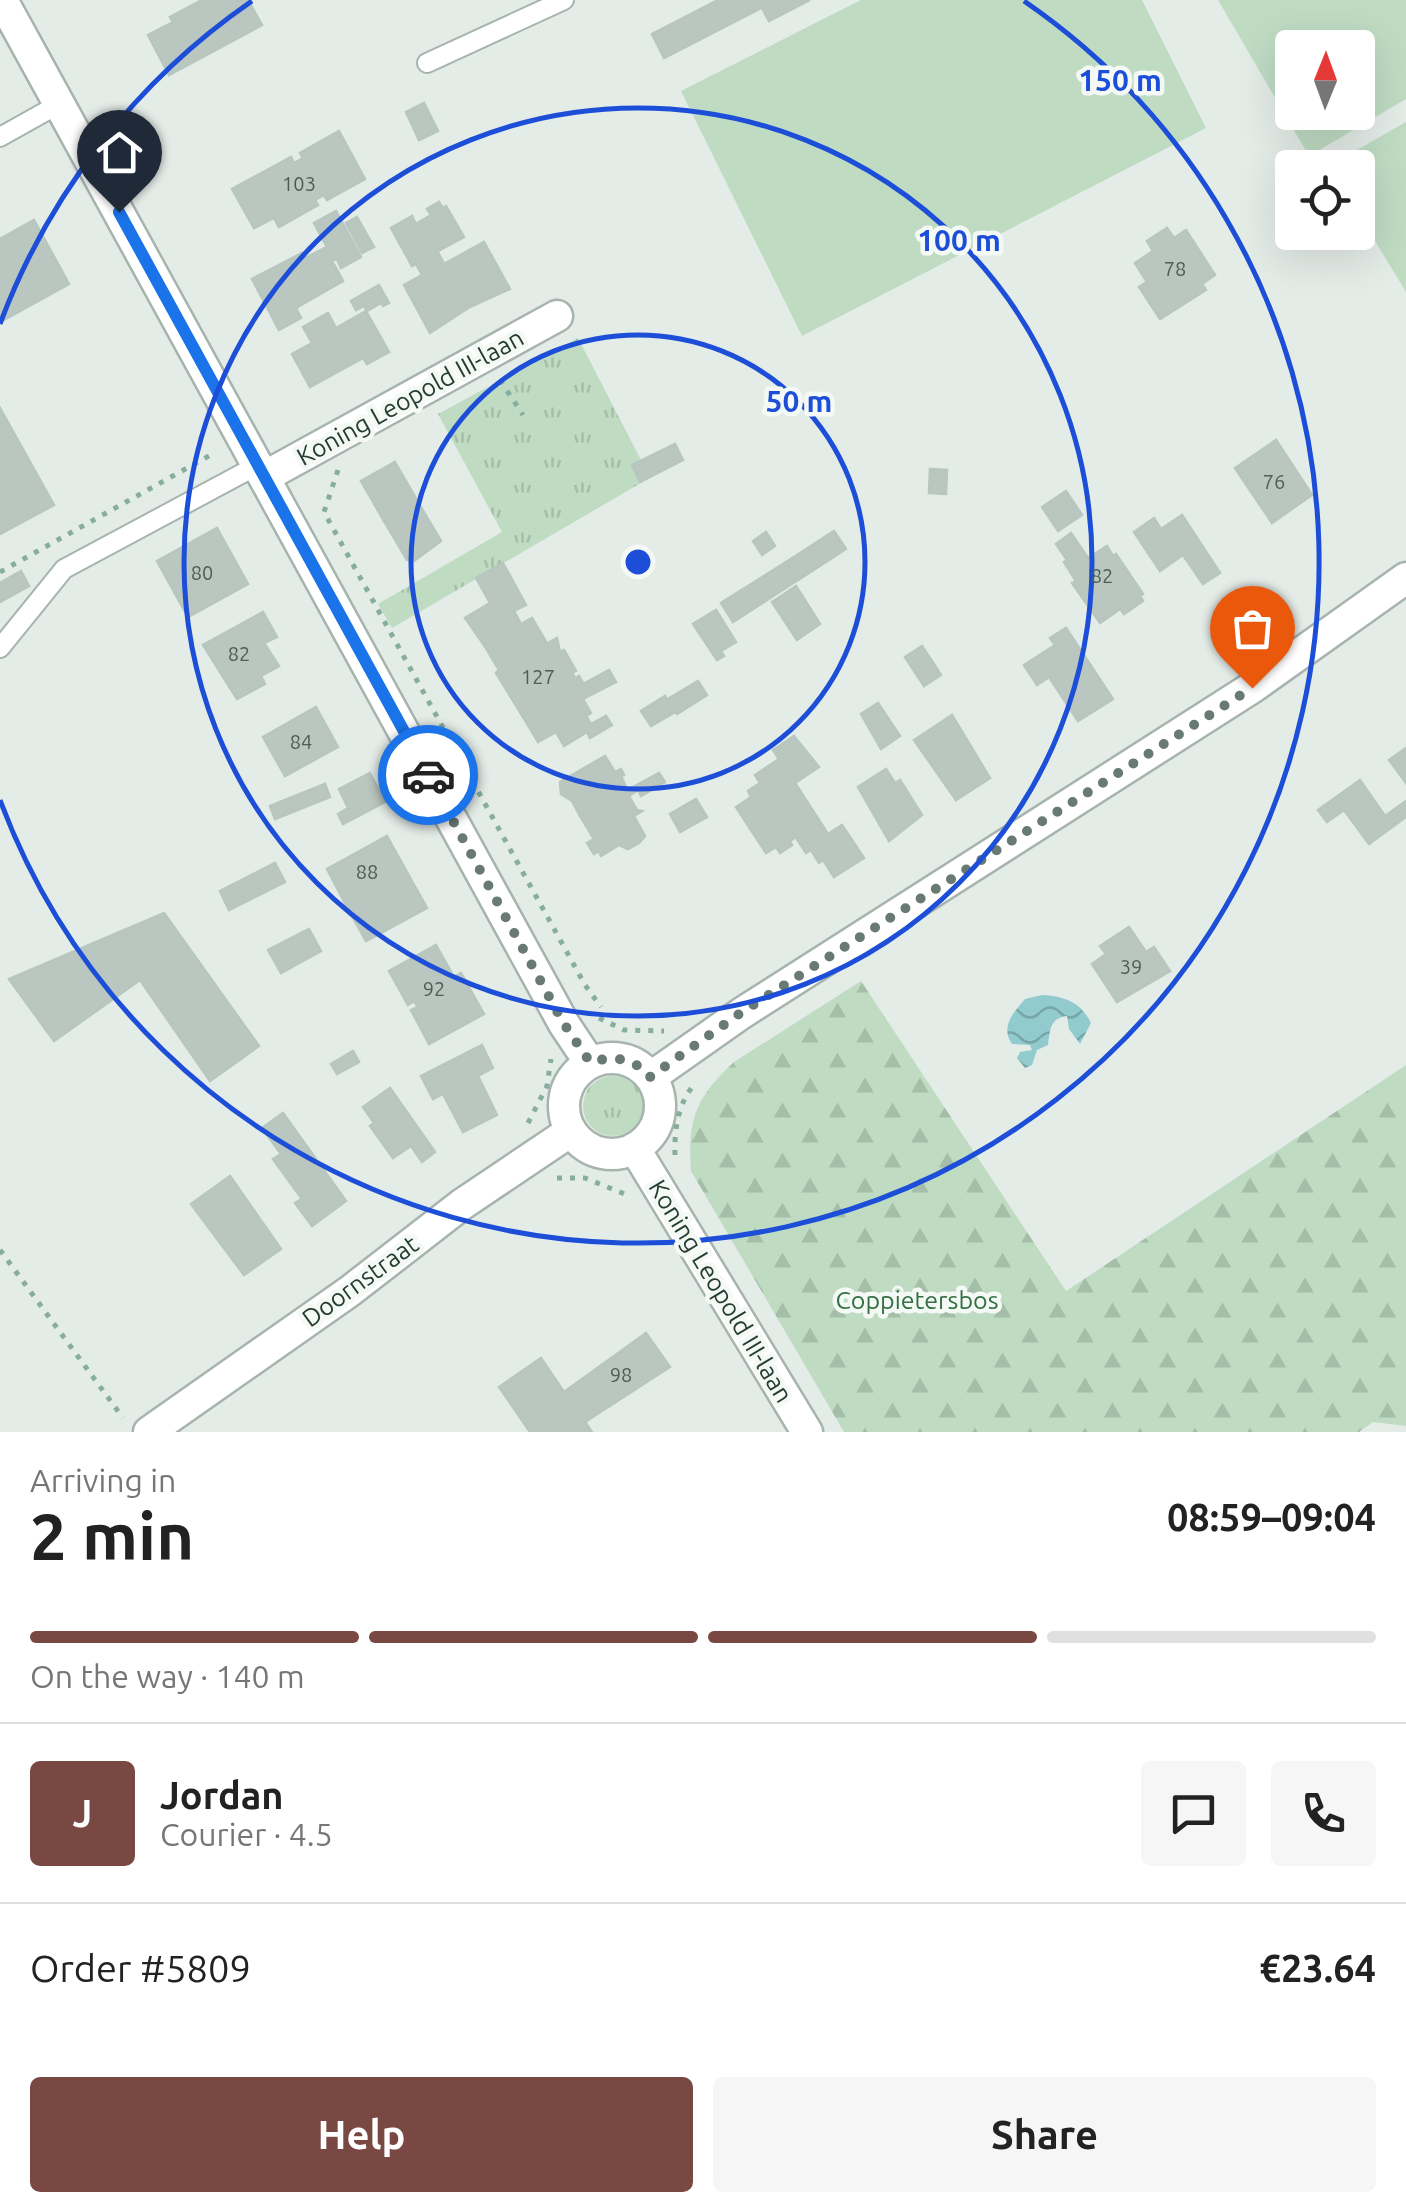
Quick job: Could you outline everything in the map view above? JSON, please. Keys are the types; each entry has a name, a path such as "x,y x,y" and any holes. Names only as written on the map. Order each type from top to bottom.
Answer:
{"street":[{"path":"2,0 564,1024 590,1062"},
{"name":"Koning Leopold III-laan","path":"261,471 324,444 557,316"},
{"path":"650,1077 742,1012 1252,688 1406,578"},
{"path":"623,1058 650,1077 660,1096 660,1116 652,1136 635,1149 618,1154 600,1152 583,1144 571,1132 564,1110 566,1092 575,1075 590,1062 623,1058"},
{"name":"Doornstraat","path":"137,1426 350,1291 461,1205 571,1132"},
{"name":"Koning Leopold III-laan","path":"635,1149 807,1432"}],"lane":[{"path":"427,64 564,0"},
{"path":"0,136 59,104"},
{"path":"0,648 64,569 261,471"}],"path":[{"path":"486,355 523,415"},
{"path":"0,572 242,437"},
{"path":"324,444 338,468 324,512 600,1007"},
{"path":"677,1164 676,1127 684,1097 696,1082"},
{"path":"0,1250 137,1426"}],"green space":[{"path":"861,0 1142,0 1206,128 802,336 681,91"},
{"path":"1218,0 1406,0 1406,99 1375,117 1375,30 1275,30 1275,98"},
{"path":"1406,122 1406,292 1375,241 1375,150 1357,150"},
{"path":"1294,130 1353,130 1319,150 1306,150"},
{"path":"578,338 641,460 632,466 641,483 392,628 378,604 502,532 438,414"},
{"name":"Coppietersbos","path":"861,981 1066,1291 1406,1065 1406,1426 1373,1422 1359,1432 844,1432 691,1171 691,1137 703,1098 734,1062"},
{"path":"613,1076 634,1085 643,1106 634,1127 613,1136 592,1127 583,1106 592,1085"}],"water":[{"path":"1042,995 1071,1001 1091,1023 1080,1044 1069,1029 1067,1016 1057,1019 1048,1045 1037,1050 1032,1065 1025,1068 1017,1058 1020,1052 1032,1050 1030,1045 1012,1044 1008,1026 1025,999"}],"building":[{"path":"202,0 248,0 262,25 169,75 148,35 173,22 170,17"},
{"path":"718,0 777,0 664,58 652,34"},
{"path":"777,0 810,0 769,21 762,8"},
{"path":"424,103 438,131 419,140 406,112"},
{"path":"339,131 365,179 327,200 324,195 315,200 318,205 279,227 274,218 254,228 232,189 291,157 294,163 303,158 300,153"},
{"path":"439,202 443,208 446,206 464,237 438,251 421,221 431,215 427,209"},
{"path":"336,211 361,257 341,268 314,223"},
{"path":"412,216 416,224 421,221 468,308 430,333 404,285 422,275 416,264 412,266 391,228"},
{"path":"357,217 374,247 362,253 346,223"},
{"path":"34,220 69,284 0,322 0,239"},
{"path":"1167,228 1174,238 1186,230 1215,275 1202,284 1206,290 1160,319 1139,287 1147,282 1135,263 1153,251 1147,241"},
{"path":"484,242 510,289 468,308 444,264"},
{"path":"325,248 343,281 296,308 301,318 279,330 252,279 302,253 305,258"},
{"path":"379,285 389,303 367,311 364,306 356,310 351,301"},
{"path":"366,311 389,352 367,364 363,358 310,387 292,354 312,343 303,327 328,313 336,328"},
{"path":"0,408 54,505 0,534"},
{"path":"1276,440 1312,495 1272,523 1235,468"},
{"path":"675,444 683,460 640,482 632,465"},
{"path":"395,462 418,502 384,521 361,481"},
{"path":"930,469 947,470 946,494 929,493"},
{"path":"1066,491 1082,515 1058,531 1042,507"},
{"path":"418,502 441,541 414,561 407,560 384,521"},
{"path":"1182,515 1220,573 1203,584 1183,555 1160,571 1134,532 1154,518 1161,529"},
{"path":"217,528 248,584 188,617 157,561"},
{"path":"834,531 846,549 798,580 786,562"},
{"path":"766,532 775,546 762,555 753,541"},
{"path":"1071,533 1088,558 1107,546 1113,556 1116,554 1143,594 1143,601 1124,614 1120,609 1100,623 1072,583 1076,581 1056,544"},
{"path":"786,562 798,580 733,622 721,603"},
{"path":"503,563 526,605 514,611 521,624 484,645 465,618 490,603 476,578"},
{"path":"21,571 29,586 0,602 0,583"},
{"path":"796,586 820,624 797,640 772,602"},
{"path":"716,610 736,642 721,651 724,656 717,660 693,624"},
{"path":"263,612 277,637 264,643 279,666 261,676 265,684 237,699 203,645"},
{"path":"532,618 548,645 496,673 499,670 484,645"},
{"path":"1066,628 1113,699 1078,721 1049,677 1037,685 1024,665 1055,645 1050,638"},
{"path":"557,638 560,652 564,650 576,671 572,673 583,683 523,717 496,673"},
{"path":"922,646 941,675 924,686 905,657"},
{"path":"609,670 616,682 583,699 591,713 586,716 591,724 606,716 612,725 590,738 587,732 564,746 556,732 538,742 523,717"},
{"path":"698,681 707,695 677,714 668,699"},
{"path":"665,696 675,712 651,726 641,711"},
{"path":"878,703 900,736 881,749 861,714"},
{"path":"316,707 338,747 285,776 263,737"},
{"path":"952,715 990,778 956,800 914,740"},
{"path":"794,736 819,767 795,783 828,834 842,825 864,858 834,877 823,860 819,863 811,850 806,853 755,775 779,759 773,750"},
{"path":"1406,748 1406,783 1389,760"},
{"path":"605,756 615,772 621,769 627,789 580,816 572,801 561,794 560,782"},
{"path":"886,769 895,783 900,780 922,815 889,841 858,787"},
{"path":"370,773 385,802 343,824 338,814 348,808 339,789"},
{"path":"659,773 665,782 641,796 638,790 629,796 637,810 642,811 634,816 645,836 628,849 619,845 601,856 599,851 594,854 587,843 594,839 580,816"},
{"path":"1360,780 1385,816 1406,801 1406,817 1369,844 1344,810 1327,822 1318,810"},
{"path":"760,783 796,837 780,853 776,847 766,853 736,807 751,797 748,791"},
{"path":"325,784 330,797 275,819 270,806"},
{"path":"696,799 707,817 680,832 670,814"},
{"path":"387,836 408,874 347,907 327,869"},
{"path":"275,863 285,882 229,910 220,891"},
{"path":"408,874 427,908 366,941 347,907"},
{"path":"164,913 259,1046 210,1081 140,980 54,1041 9,979"},
{"path":"1129,927 1146,952 1154,947 1170,971 1117,1002 1092,964 1106,954 1100,946"},
{"path":"309,929 321,951 281,973 268,950"},
{"path":"436,945 454,977 461,973 484,1014 429,1044 411,1010 418,1007 414,1001 408,1005 389,971"},
{"path":"482,1045 493,1068 478,1076 497,1115 463,1132 443,1094 433,1099 421,1076"},
{"path":"353,1051 359,1062 337,1074 331,1064"},
{"path":"390,1088 435,1152 422,1162 411,1146 393,1158 370,1126 374,1123 363,1107"},
{"path":"283,1113 346,1201 312,1226 295,1203 302,1199 273,1159 281,1154 262,1128"},
{"path":"230,1176 281,1249 244,1275 191,1204"},
{"path":"646,1333 670,1367 585,1422 592,1432 530,1432 499,1387 541,1358 564,1392"}],"way so far":[{"path":"428,775 564,1024 590,1062 623,1058 650,1077 742,1012 1252,688"}],"route":[{"path":"119,212 428,775"}]}
